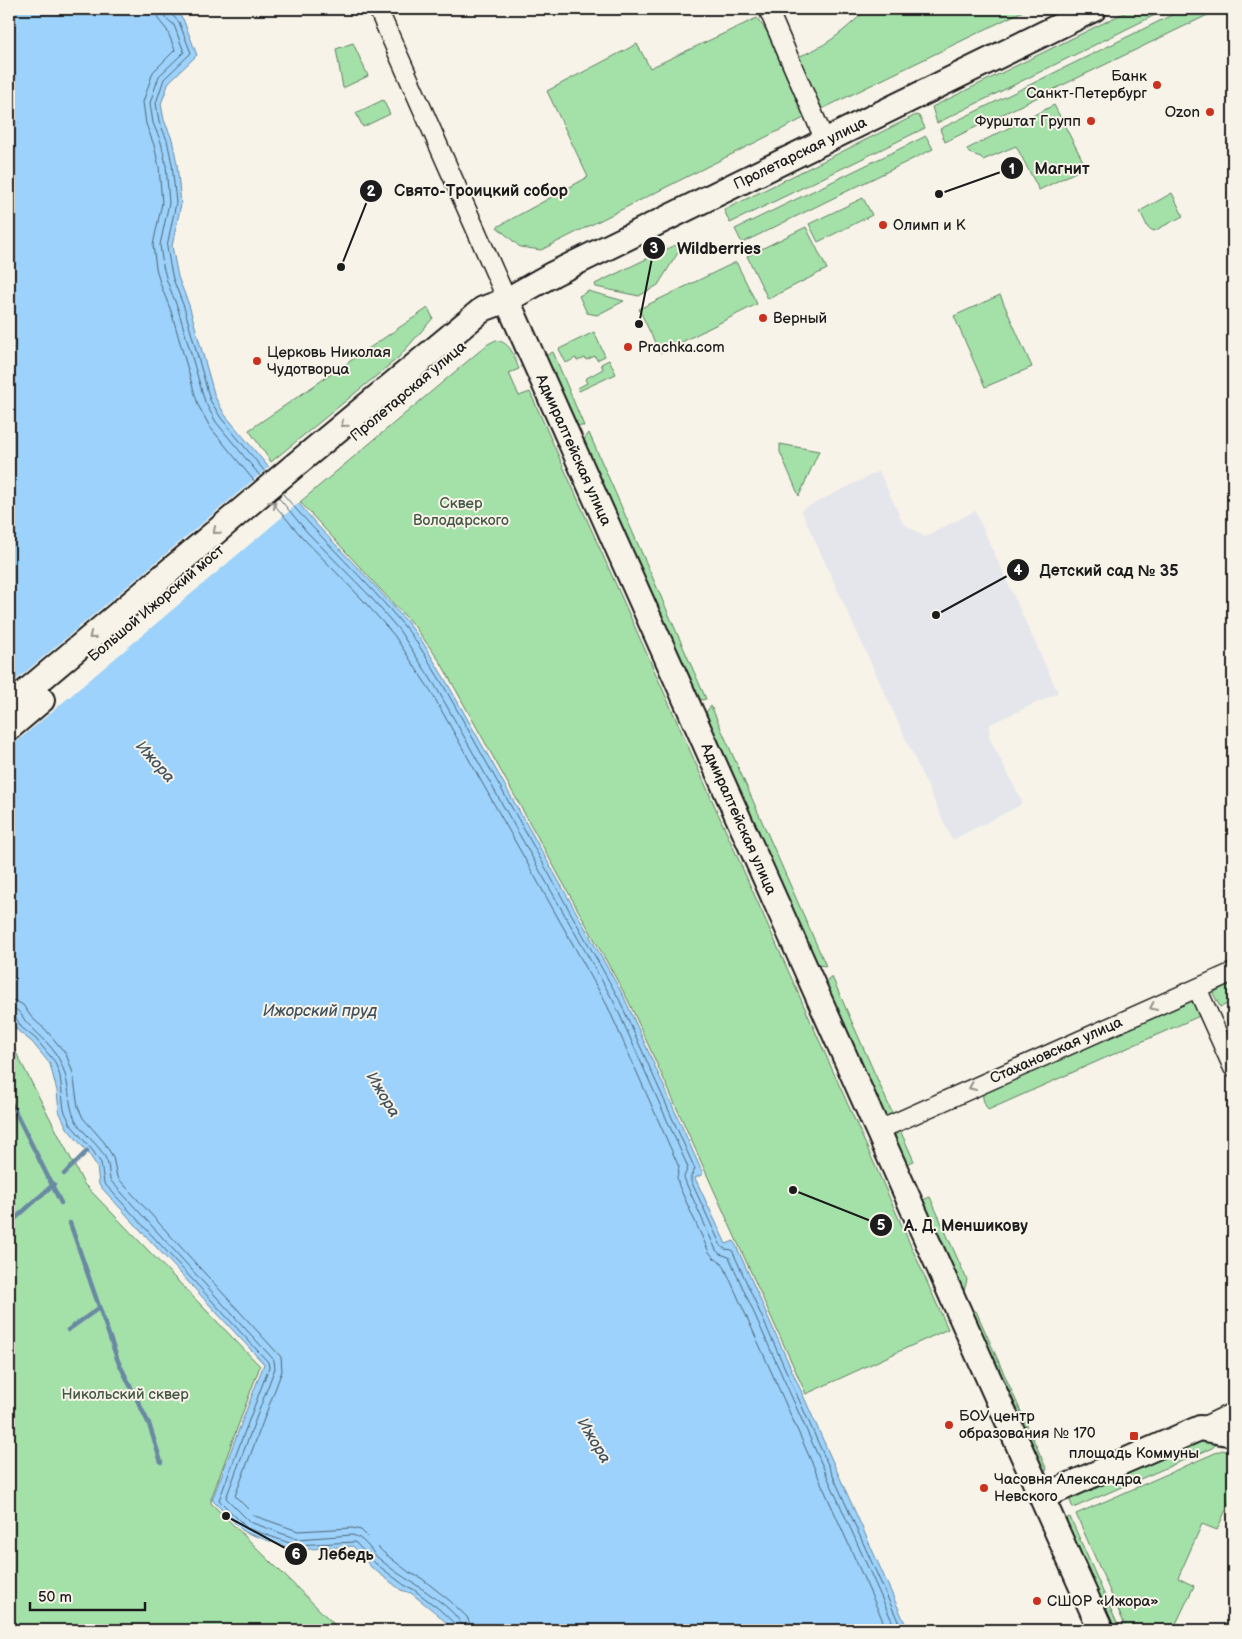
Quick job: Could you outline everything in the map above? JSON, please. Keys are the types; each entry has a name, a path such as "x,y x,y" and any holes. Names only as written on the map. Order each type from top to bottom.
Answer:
{"main road":[{"name":"Пролетарская улица","path":"299,472 492,322 507,300 553,274 1094,9"},
{"name":"Адмиралтейская улица","path":"507,300 1101,1630"},
{"name":"Большой Ижорский мост","path":"9,706 299,472"},
{"name":"Большой Ижорский мост","path":"9,728 299,472"},
{"path":"1042,1497 1200,1428 1233,1434"}],"street":[{"name":"Адмиралтейская улица","path":"378,9 507,300"},
{"path":"768,9 825,141"},
{"name":"Стахановская улица","path":"879,1130 1233,972"},
{"path":"1197,988 1233,1068"},
{"path":"1200,1428 1233,1412"}],"shaded area":[{"path":"879,471 903,523 925,537 975,511 1058,693 990,724 989,737 1022,801 1019,806 952,840 801,510"}],"green space":[{"path":"860,9 1027,9 820,110 795,58 823,45 839,34 862,14"},
{"path":"1132,9 1167,9 937,123 932,107"},
{"path":"1184,9 1220,9 945,142 940,129"},
{"path":"757,18 777,45 806,117 541,250 520,247 497,227 588,177 547,91 637,44 650,68"},
{"path":"353,43 368,76 343,88 336,49"},
{"path":"383,100 390,114 363,127 356,113"},
{"path":"1054,105 1086,167 1039,190 1016,146 983,160 981,157 969,153 967,149"},
{"path":"916,115 919,116 925,128 730,223 724,210"},
{"path":"926,136 933,149 742,243 735,229"},
{"path":"1172,193 1183,216 1154,231 1148,228 1140,211"},
{"path":"863,198 872,215 818,242 809,224"},
{"path":"806,227 827,269 768,299 747,256"},
{"path":"675,245 679,251 658,285 639,296 596,287 595,284"},
{"path":"736,262 757,304 660,353 639,309"},
{"path":"588,291 624,301 597,315 587,313 579,296"},
{"path":"1000,295 1032,367 985,387 954,316"},
{"path":"428,308 433,318 398,358 271,462 249,430"},
{"path":"594,332 605,356 597,360 595,356 577,361 576,358 566,363 559,349"},
{"name":"Сквер Володарского","path":"496,340 506,344 514,355 519,369 509,373 519,396 530,392 948,1329 806,1394 628,1000 441,663 415,627 300,502 488,344"},
{"path":"553,352 584,426 576,424 545,356"},
{"path":"609,360 616,374 579,391 578,388 587,383 585,379 603,369 601,364"},
{"path":"589,433 706,699 701,700 697,695 584,443"},
{"path":"780,444 819,451 799,496 780,452"},
{"path":"711,706 826,966 816,963 706,715"},
{"path":"832,977 894,1117 887,1117 883,1113 827,987 828,980"},
{"path":"1233,982 1233,1002 1220,1007 1213,993"},
{"path":"1189,999 1195,1002 1204,1014 988,1110 983,1097 984,1089"},
{"name":"Никольский сквер","path":"9,1039 84,1184 260,1366 211,1503 340,1630 9,1630"},
{"path":"899,1128 914,1161 906,1164 895,1137"},
{"path":"930,1197 967,1280 964,1291 923,1200"},
{"path":"976,1311 1047,1470 1045,1471 973,1312"},
{"path":"1192,1443 1218,1443 1212,1448 1073,1508 1069,1498 1073,1495"},
{"path":"1222,1450 1233,1453 1233,1494 1217,1530 1202,1524 1178,1578 1194,1586 1173,1630 1127,1630 1076,1514"},
{"path":"1070,1517 1120,1630 1114,1630 1065,1519"}],"water":[{"name":"Ижорский пруд","path":"9,9 173,9 183,19 197,55 169,82 161,104 164,120 172,139 177,164 181,204 172,246 178,277 189,305 215,397 225,415 316,524 376,587 422,641 624,997 703,1174 695,1178 726,1244 734,1241 908,1630 454,1630 411,1593 401,1590 371,1567 353,1546 295,1550 244,1532 212,1500 264,1364 99,1185 97,1166 67,1128 59,1111 57,1091 50,1064 32,1042 17,1030 9,1015"}],"pier":[{"path":"270,466 300,502 9,748 9,686"}],"waterway":[{"path":"9,1099 61,1203"},
{"path":"64,1174 87,1151"},
{"path":"9,1224 54,1184"},
{"path":"70,1223 118,1361 149,1424 161,1462"},
{"path":"68,1330 99,1308"}],"place":[{"name":"Банк Санкт-Петербург","path":"1157,85"},
{"name":"Ozon","path":"1210,112"},
{"name":"Фурштат Групп","path":"1091,121"},
{"name":"Магнит","path":"939,194"},
{"name":"Олимп и К","path":"883,225"},
{"name":"Свято-Троицкий собор","path":"341,267"},
{"name":"Верный","path":"763,318"},
{"name":"Wildberries","path":"639,324"},
{"name":"Prachka.com","path":"628,347"},
{"name":"Церковь Николая Чудотворца","path":"257,361"},
{"name":"Детский сад № 35","path":"936,615"},
{"name":"А. Д. Меншикову","path":"793,1190"},
{"name":"БОУ центр образования № 170","path":"949,1425"},
{"name":"площадь Коммуны","path":"1134,1436"},
{"name":"Часовня Александра Невского","path":"984,1488"},
{"name":"Лебедь","path":"226,1516"},
{"name":"СШОР «Ижора»","path":"1037,1601"}],"water label":[{"name":"Ижора","path":"156,761"},
{"name":"Ижора","path":"384,1094"},
{"name":"Ижора","path":"595,1440"}]}
